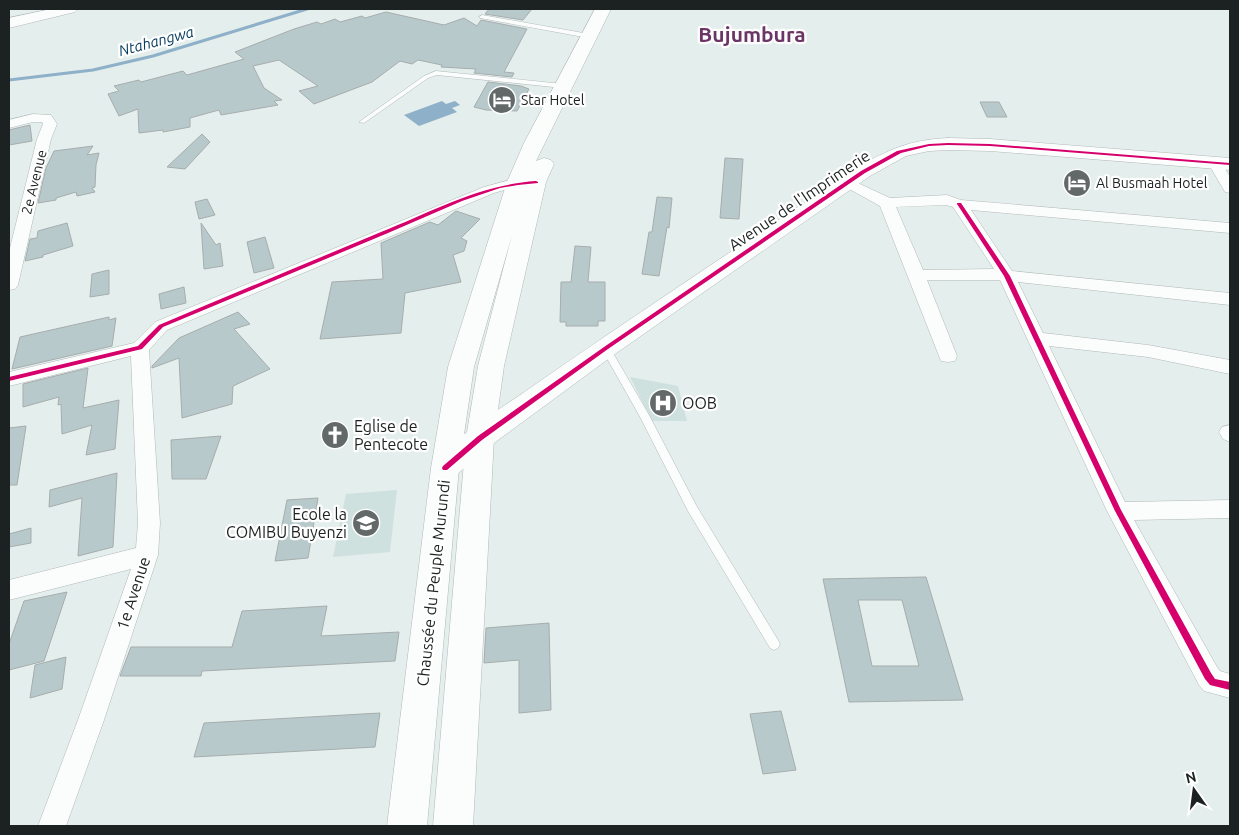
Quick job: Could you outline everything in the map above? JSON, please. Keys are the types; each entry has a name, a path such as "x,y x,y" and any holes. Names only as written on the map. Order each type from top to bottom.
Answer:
{"main road":[{"path":"9,23 70,9"},
{"name":"Chaussée du Peuple Murundi","path":"453,826 480,438 491,366 534,143 603,9"},
{"name":"Chaussée du Peuple Murundi","path":"407,826 445,468 461,367 527,182 553,143 618,9"},
{"name":"Avenue de l'Imprimerie","path":"445,468 480,438 606,348 848,182 899,152 929,145 990,145 1223,163"}],"street":[{"name":"2e Avenue","path":"9,124 40,118 46,118 50,124 44,139 9,285"},
{"path":"1223,163 1230,189"},
{"path":"9,380 140,348 162,326 424,215 489,190 527,182"},
{"path":"848,182 887,203 947,200 959,204 1230,228"},
{"path":"887,203 948,356"},
{"path":"959,204 1007,276 1118,511 1208,676 1213,682 1230,686"},
{"path":"917,275 1007,276 1230,299"},
{"path":"1035,338 1092,346 1148,350 1230,367"},
{"name":"1e Avenue","path":"52,826 91,720 147,555 149,523 140,348"},
{"path":"1118,511 1230,509"},
{"path":"9,590 147,555"}],"lane":[{"path":"482,17 589,36"},
{"path":"362,122 426,77 436,74 563,86"},
{"path":"606,348 644,415 692,508 774,644"}],"shaded area":[{"name":"OOB","path":"630,377 678,386 687,421 652,421"},
{"name":"Ecole la COMIBU Buyenzi","path":"397,490 390,552 333,557 346,494"}],"water":[{"path":"442,101 446,104 455,101 460,105 452,108 457,112 419,126 404,115"}],"building":[{"path":"489,9 532,9 523,20 485,14"},
{"path":"386,12 444,25 464,18 477,26 481,20 527,29 504,72 514,73 512,77 474,73 476,69 441,67 442,65 418,60 412,64 400,61 372,82 314,104 299,91 318,86 279,60 253,66 264,88 282,100 274,101 278,105 221,115 219,110 190,118 190,127 163,132 163,130 139,133 138,109 119,116 108,94 119,91 114,86 139,80 141,82 183,71 187,75 244,59 235,52 317,22 321,24 335,19 340,22"},
{"path":"488,82 521,86 529,89 517,111 486,110 474,107"},
{"path":"980,102 999,102 1007,117 987,117"},
{"path":"30,125 32,141 9,145 9,130"},
{"path":"202,134 210,142 185,169 167,167"},
{"path":"93,146 87,155 99,153 96,165 95,187 92,188 95,192 77,196 76,192 56,198 56,200 38,203 46,168 54,151"},
{"path":"725,158 743,159 739,219 720,218"},
{"path":"657,197 672,198 669,228 667,227 659,276 642,274 649,232 652,232"},
{"path":"207,199 215,215 199,219 195,202"},
{"path":"456,211 480,219 461,238 467,241 464,251 453,255 461,282 405,293 401,333 320,339 332,282 383,279 381,243 430,222 438,225"},
{"path":"67,223 73,246 43,255 43,257 25,261 30,239 37,238 38,231"},
{"path":"201,223 216,245 220,243 223,266 204,269"},
{"path":"265,237 274,268 254,273 247,242"},
{"path":"575,246 591,247 588,282 605,282 605,321 598,321 598,326 566,326 566,322 560,322 561,282 571,282"},
{"path":"109,270 109,294 90,297 92,274"},
{"path":"184,287 186,303 161,309 159,294"},
{"path":"238,312 250,324 234,329 270,369 233,386 232,404 182,418 179,358 152,368 152,366 179,338"},
{"path":"109,317 109,320 116,318 112,346 12,369 20,337"},
{"path":"88,368 83,408 119,400 115,449 86,455 92,425 62,434 61,404 58,405 59,397 23,407 23,384"},
{"path":"26,426 17,485 9,485 9,428"},
{"path":"221,436 206,479 172,479 171,440"},
{"path":"117,473 113,547 78,556 82,498 49,507 50,490"},
{"path":"318,498 308,558 275,561 287,500"},
{"path":"31,528 31,543 9,547 9,534"},
{"path":"926,577 963,700 849,702 823,579","holes":["858,600 902,600 919,666 872,666"]},
{"path":"67,592 44,661 9,670 9,644 24,601"},
{"path":"327,606 321,636 399,632 395,661 202,671 201,676 120,676 131,647 232,647 242,611"},
{"path":"549,623 551,710 519,713 519,660 484,663 486,628"},
{"path":"66,657 62,689 30,698 35,665"},
{"path":"781,711 796,770 763,774 750,714"},
{"path":"380,713 375,747 194,757 204,723"}],"waterway":[{"name":"Ntahangwa","path":"9,80 93,70 153,56 307,9"}],"cycle path":[{"path":"445,468 480,438 606,348 863,172 899,152 929,145 990,145 1230,164"},
{"path":"9,379 140,348 161,326 440,208 499,187 536,182"},
{"path":"959,204 1007,276 1118,511 1208,676 1213,682 1230,686"}],"place":[{"name":"Star Hotel","path":"502,100"},
{"name":"Al Busmaah Hotel","path":"1077,183"},
{"name":"OOB","path":"663,403"},
{"name":"Eglise de Pentecote","path":"335,435"},
{"name":"Ecole la COMIBU Buyenzi","path":"366,523"}],"district":[{"name":"Bujumbura","path":"752,34"}]}
